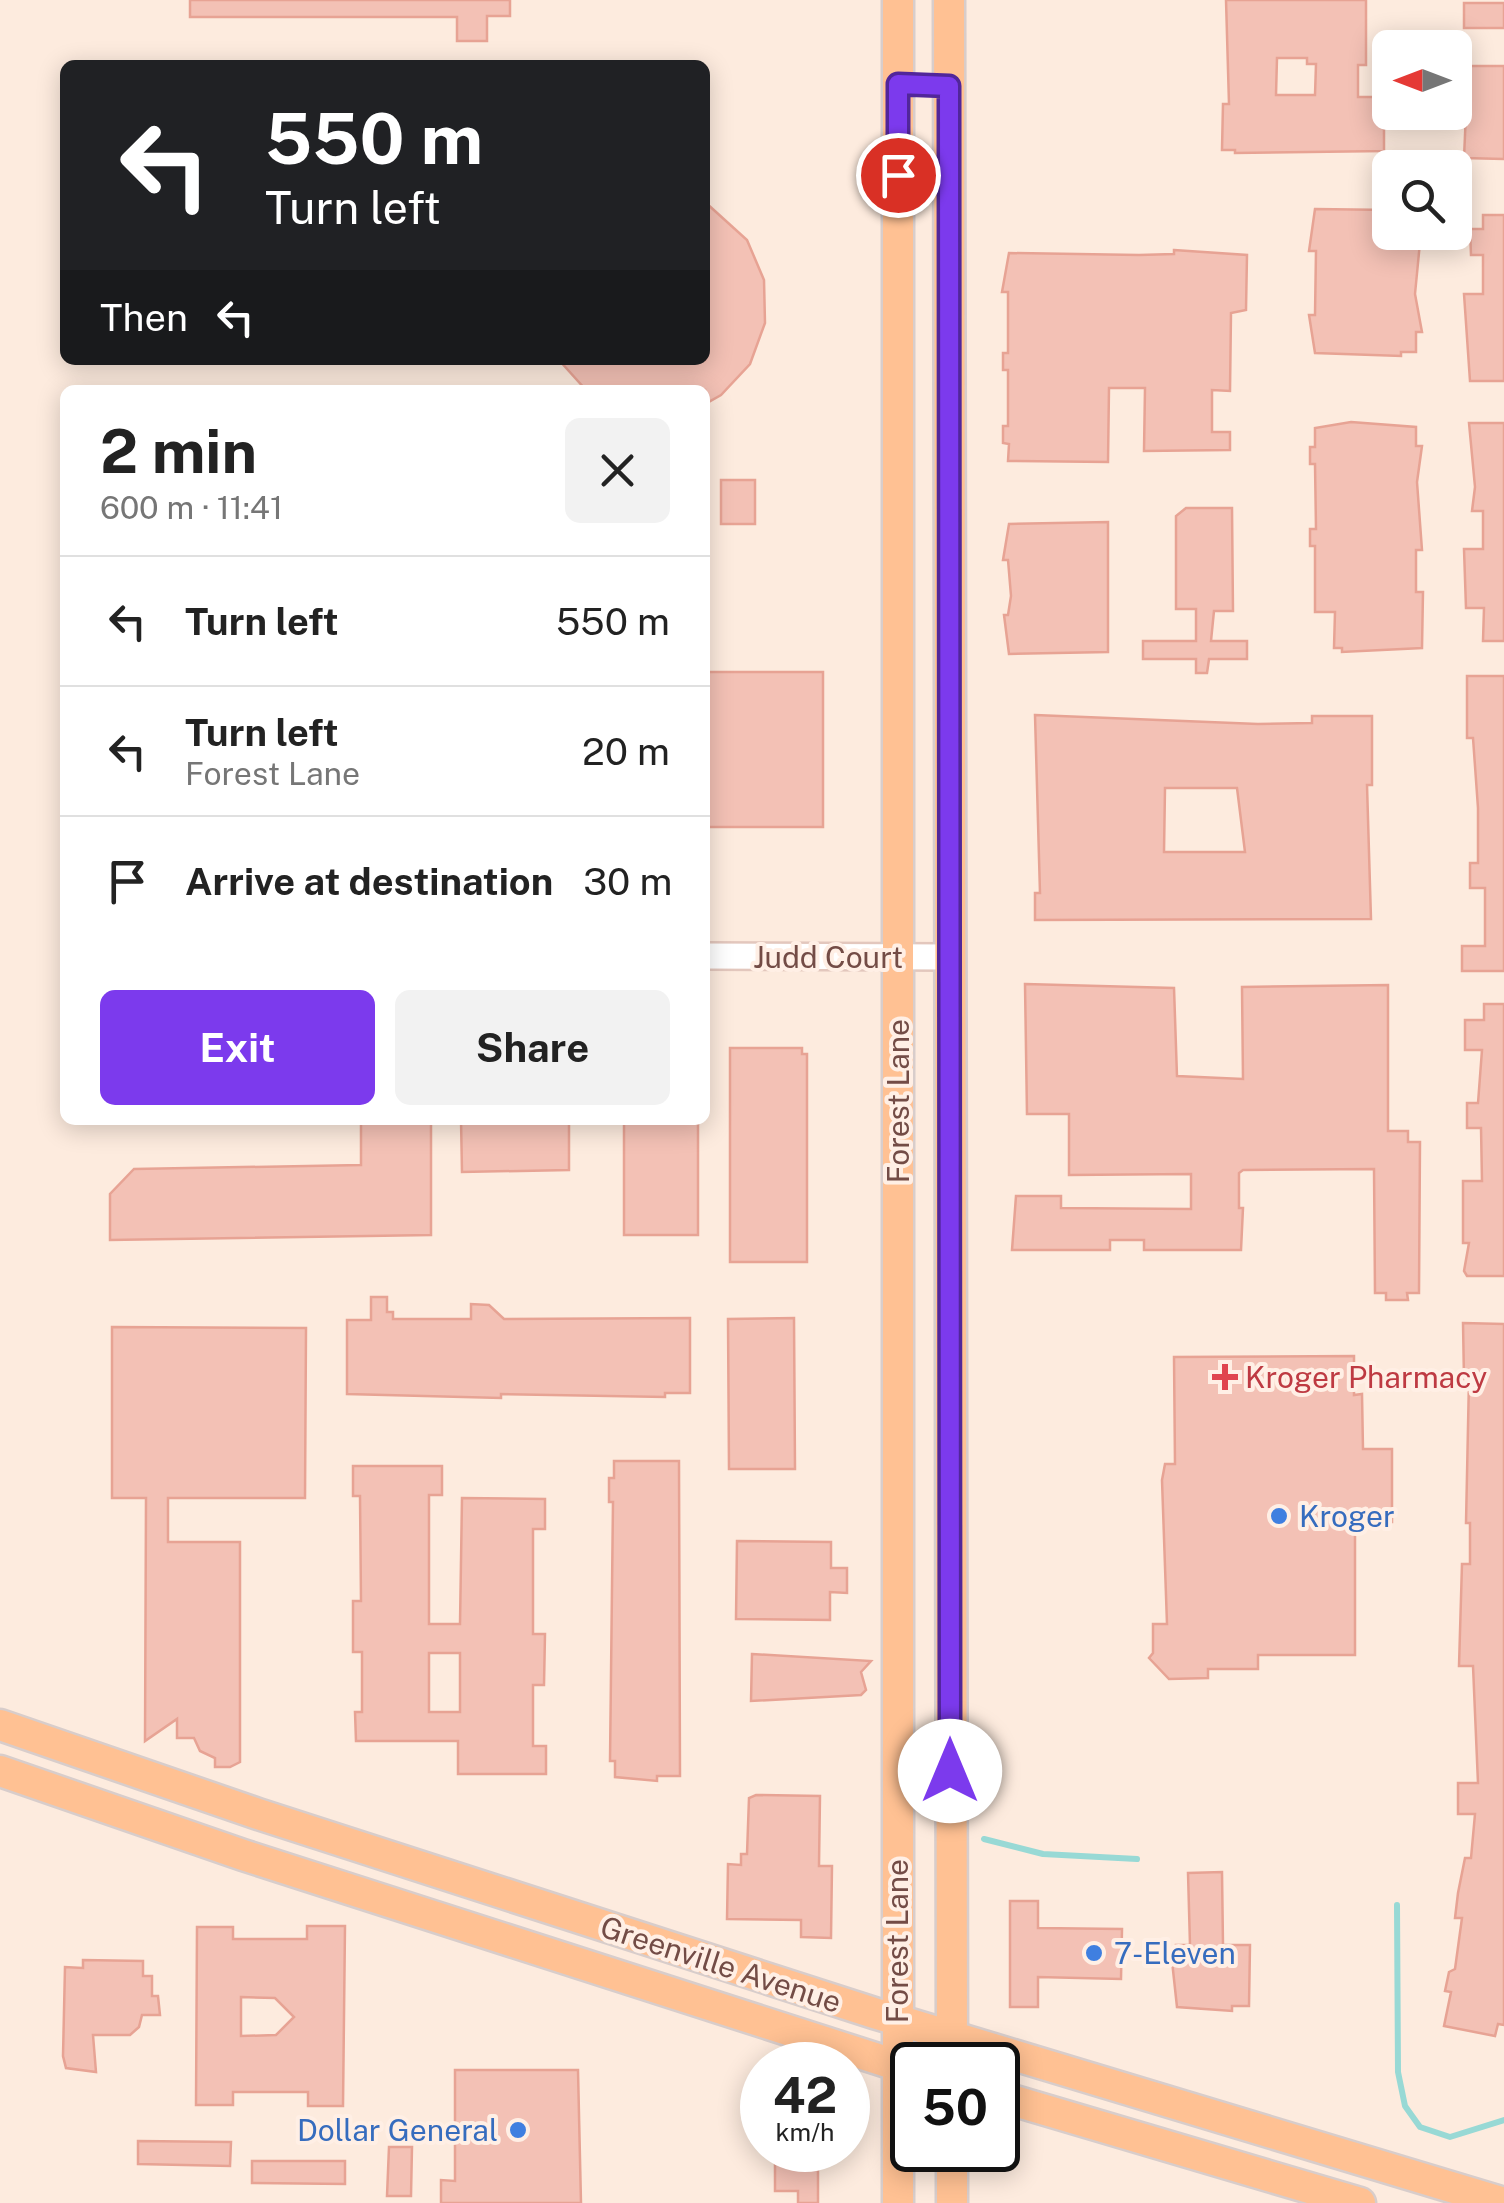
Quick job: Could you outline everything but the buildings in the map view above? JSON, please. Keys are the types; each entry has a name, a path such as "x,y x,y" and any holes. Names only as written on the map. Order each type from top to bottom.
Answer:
{"main road":[{"name":"Forest Lane","path":"898,0 897,2020 901,2042"},
{"name":"Forest Lane","path":"949,0 951,2042"},
{"path":"898,84 949,86"},
{"path":"897,487 950,485"},
{"path":"897,1234 950,1234"},
{"path":"897,1467 949,1465"},
{"path":"897,1734 950,1716"},
{"name":"Greenville Avenue","path":"0,1725 258,1814 897,2020 937,2042"},
{"name":"Greenville Avenue","path":"0,1771 242,1856 890,2063"},
{"path":"242,1856 258,1814"},
{"path":"453,1923 468,1882"},
{"name":"Greenville Avenue","path":"1020,2068 1340,2152 1504,2202"},
{"path":"1020,2102 1360,2203"},
{"path":"1196,2154 1233,2148 1319,2168 1340,2152"},
{"name":"Forest Lane","path":"898,2203 900,2172"},
{"path":"952,2172 952,2203"}],"street":[{"name":"Judd Court","path":"710,956 950,958"}],"waterway":[{"path":"984,1839 1043,1854 1137,1859"},
{"path":"1397,1905 1398,2072 1405,2106 1420,2127 1450,2137 1504,2120"}],"place":[{"name":"Kroger Pharmacy","path":"1225,1377"},
{"name":"Kroger","path":"1279,1516"},
{"name":"7-Eleven","path":"1094,1953"},
{"name":"Dollar General","path":"518,2130"}],"route":[{"path":"898,175 898,84 949,86 950,1771"}]}
